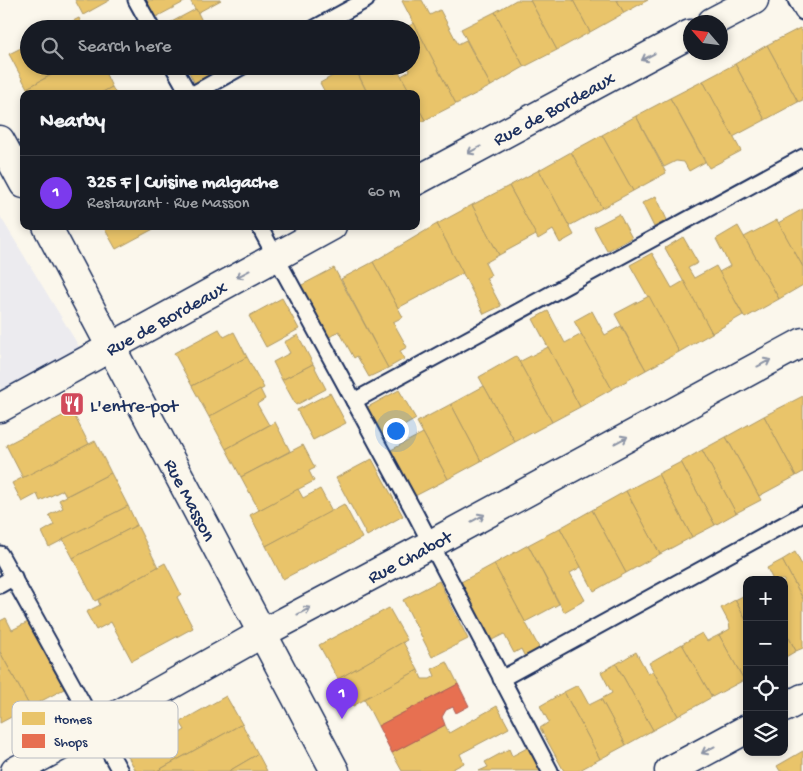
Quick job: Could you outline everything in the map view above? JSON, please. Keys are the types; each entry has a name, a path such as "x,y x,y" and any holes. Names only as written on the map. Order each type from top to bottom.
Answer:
{"street":[{"path":"725,15 754,0"},
{"name":"Rue de Bordeaux","path":"420,179 683,38"},
{"path":"0,140 20,177"},
{"name":"Rue Masson","path":"49,230 335,771"},
{"name":"Rue de Bordeaux","path":"0,408 325,230"},
{"name":"Rue Chabot","path":"142,701 261,634 803,342"},
{"path":"788,706 803,698"},
{"path":"669,771 743,731"},
{"name":"Rue Chabot","path":"15,771 39,758"}],"lane":[{"path":"136,0 147,20"},
{"path":"329,20 366,0"},
{"path":"796,0 803,12"},
{"path":"179,75 188,90"},
{"path":"198,90 226,75"},
{"path":"354,401 803,157"},
{"path":"261,230 431,544 550,771"},
{"path":"502,679 803,514"},
{"path":"0,554 82,701"},
{"path":"0,585 14,578"},
{"path":"113,758 120,771"}],"shaded area":[{"path":"0,216 86,358 0,407"}],"building: Homes":[{"path":"75,0 110,0 83,15"},
{"path":"146,0 188,0 156,17"},
{"path":"190,0 221,0 197,13"},
{"path":"422,0 430,15 440,10 458,44 466,40 491,86 456,104 420,35 420,20 412,20 402,1"},
{"path":"516,0 530,0 557,50 524,67 495,12"},
{"path":"530,0 573,0 590,32 557,50"},
{"path":"573,0 617,0 624,13 590,32"},
{"path":"617,0 648,0 624,13"},
{"path":"196,9 202,20 175,20"},
{"path":"495,12 524,67 491,86 461,29"},
{"path":"800,28 803,33 803,100 798,102 767,45"},
{"path":"420,35 456,104 425,120 420,111 420,90 409,90 401,76 420,75"},
{"path":"767,45 798,102 765,120 735,64"},
{"path":"20,48 20,75 9,54"},
{"path":"735,64 765,120 733,137 703,81"},
{"path":"20,75 51,75 27,88"},
{"path":"51,75 106,75 112,87 106,90 28,90 27,88"},
{"path":"190,75 217,75 196,86"},
{"path":"334,75 358,75 366,90 324,90 320,83"},
{"path":"358,75 401,75 409,90 366,90"},
{"path":"703,81 741,151 709,168 670,98"},
{"path":"670,98 705,162 689,171 684,162 676,161 664,167 636,116"},
{"path":"420,111 425,120 420,122"},
{"path":"636,116 666,173 633,191 602,135"},
{"path":"602,135 633,191 602,208 571,152"},
{"path":"571,152 602,208 569,226 539,170"},
{"path":"539,170 574,235 560,243 553,230 538,239 509,186"},
{"path":"509,186 536,235 499,255 472,205"},
{"path":"656,196 667,220 654,227 642,203"},
{"path":"472,205 499,255 485,263 491,275 486,278 501,306 484,314 437,224"},
{"path":"803,209 803,267 778,223"},
{"path":"619,214 632,238 607,251 594,227"},
{"path":"777,220 803,267 803,285 779,299 744,237"},
{"path":"437,224 463,273 398,308 373,262"},
{"path":"738,226 779,299 745,318 719,272 730,266 716,239"},
{"path":"105,230 152,230 116,249"},
{"path":"683,237 698,263 688,268 694,278 716,266 743,315 712,333 665,248"},
{"path":"652,253 672,288 684,281 712,333 679,352 630,265"},
{"path":"373,262 403,317 393,322 407,347 400,351 404,359 388,368 341,279"},
{"path":"334,268 388,368 369,377 357,356 354,358 339,331 328,338 300,286"},
{"path":"649,296 679,352 646,370 615,314"},
{"path":"282,298 299,329 266,347 249,316"},
{"path":"548,311 565,343 582,334 612,389 580,407 533,319"},
{"path":"592,311 605,335 621,326 646,370 612,389 574,321"},
{"path":"219,329 224,337 234,332 247,357 192,386 174,353"},
{"path":"298,335 313,364 282,380 273,362 290,353 284,342"},
{"path":"548,347 580,407 552,422 519,362"},
{"path":"516,356 552,422 515,442 479,377"},
{"path":"247,357 264,388 209,417 192,386"},
{"path":"313,364 326,389 296,405 282,380"},
{"path":"484,386 515,442 481,461 451,404"},
{"path":"260,389 265,399 257,404 269,425 226,449 209,417"},
{"path":"399,390 416,419 383,438 366,408"},
{"path":"330,393 346,423 313,440 297,410"},
{"path":"803,396 803,472 796,476 764,416"},
{"path":"451,404 481,461 448,479 417,422"},
{"path":"72,411 89,444 23,478 6,445"},
{"path":"764,416 796,476 759,496 726,437"},
{"path":"275,422 290,451 241,477 226,449"},
{"path":"423,433 448,479 415,496 391,450"},
{"path":"726,437 761,500 736,513 702,450"},
{"path":"95,441 111,473 66,496 63,490 40,501 37,494 22,502 12,483"},
{"path":"303,445 315,468 309,471 314,481 259,510 241,477"},
{"path":"702,450 736,513 715,525 681,462"},
{"path":"372,459 403,516 367,536 336,478"},
{"path":"681,462 715,525 692,537 658,474"},
{"path":"111,473 128,506 49,547 42,532 54,525 49,515 63,508 59,500"},
{"path":"658,474 692,537 660,554 626,491"},
{"path":"298,489 303,498 320,489 332,511 266,546 250,515"},
{"path":"626,491 660,554 626,573 592,510"},
{"path":"344,504 362,538 283,579 266,546"},
{"path":"128,506 137,525 73,558 63,539"},
{"path":"592,510 626,573 594,591 560,528"},
{"path":"137,525 158,567 95,601 73,558"},
{"path":"560,528 581,567 570,573 585,600 564,612 528,545"},
{"path":"528,545 559,604 525,622 494,564"},
{"path":"795,552 803,567 803,599 782,560"},
{"path":"782,560 803,599 803,648 796,651 788,636 788,576 771,576 767,568"},
{"path":"165,563 181,594 177,597 193,628 132,661 111,622 96,630 86,612 100,605 98,600"},
{"path":"494,564 542,653 527,661 521,649 514,653 504,634 492,640 461,582"},
{"path":"439,581 468,639 432,657 403,600"},
{"path":"743,596 743,615 735,600"},
{"path":"735,600 743,615 743,678 719,635 730,629 721,608"},
{"path":"389,608 407,640 338,679 319,645"},
{"path":"6,618 12,630 28,622 64,689 41,701 27,701 0,652 0,621"},
{"path":"702,633 707,641 719,635 743,681 712,697 682,644"},
{"path":"788,636 796,651 788,656"},
{"path":"403,642 418,670 353,706 338,679"},
{"path":"682,644 712,697 678,716 649,663"},
{"path":"0,652 27,701 12,701 12,717 0,723"},
{"path":"636,652 648,674 653,671 678,716 653,730 616,664"},
{"path":"447,662 458,684 378,726 364,699 418,670 422,679 430,679 435,676 432,669"},
{"path":"616,664 653,730 626,745 601,699 612,693 601,672"},
{"path":"578,685 589,705 601,699 626,745 600,759 564,692"},
{"path":"564,692 600,759 578,771 564,771 540,728 549,722 540,706"},
{"path":"226,696 242,724 157,771 136,771 129,758 178,758 178,734 185,730 180,722"},
{"path":"497,706 509,728 460,754 464,763 449,771 402,771 392,753 445,725 449,733"},
{"path":"242,724 258,754 229,771 157,771"},
{"path":"529,747 542,771 479,771 488,767 485,762 509,749 512,756"},
{"path":"803,751 803,771 780,771 777,766"},
{"path":"258,754 267,771 229,771"}],"building: Shops":[{"path":"458,684 469,706 456,713 453,707 446,710 442,717 445,725 392,753 378,726"}],"place":[{"name":"L'entre-pot","path":"72,404"},
{"name":"325 F | Cuisine malgache","path":"342,719"}]}
